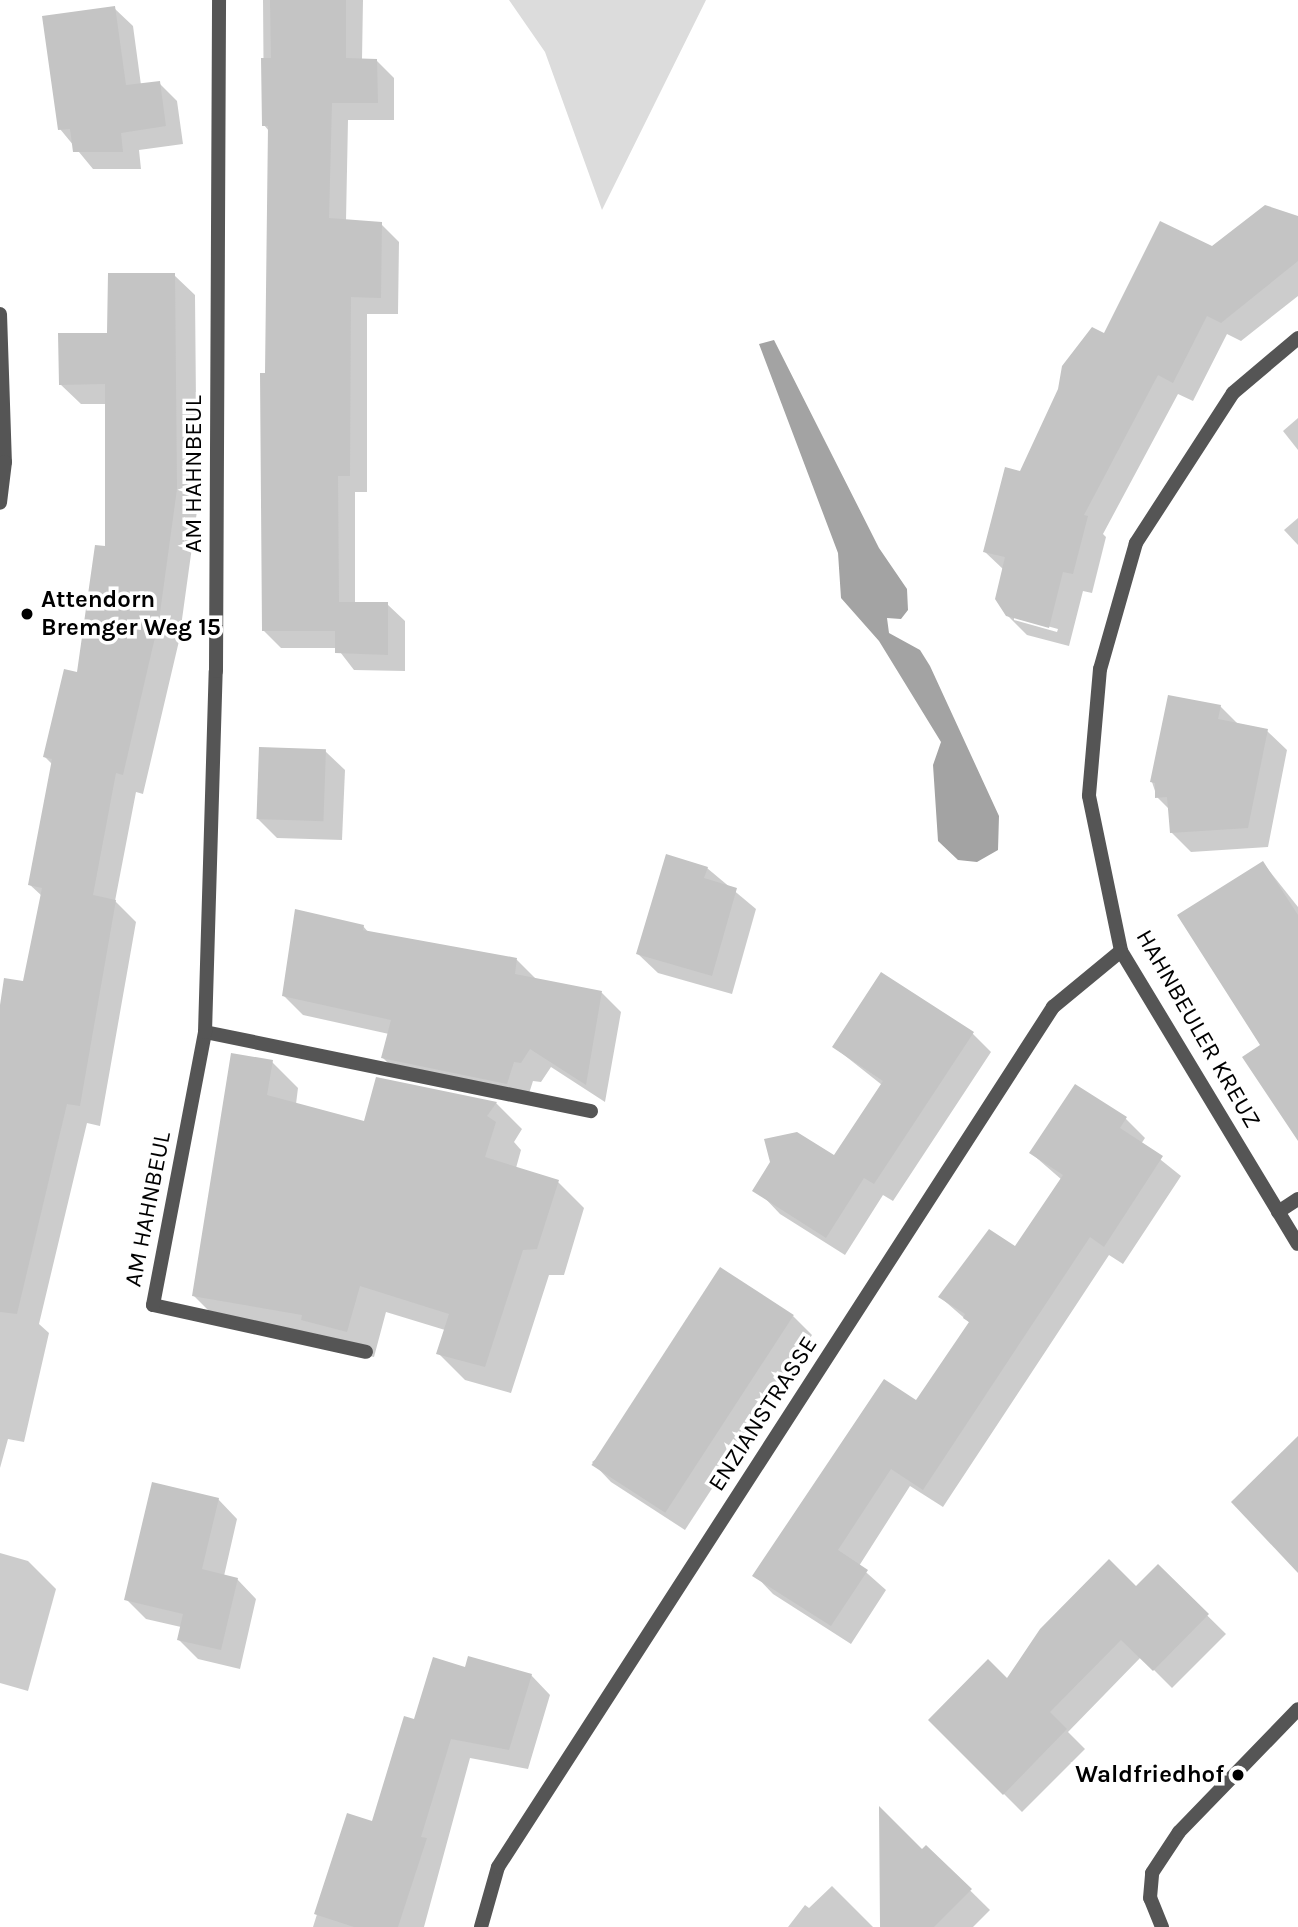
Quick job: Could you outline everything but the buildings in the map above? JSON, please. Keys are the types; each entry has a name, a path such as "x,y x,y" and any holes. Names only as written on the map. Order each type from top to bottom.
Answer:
{"street":[{"name":"AM HAHNBEUL","path":"219,0 216,671 205,1032 153,1305 366,1352"},
{"path":"0,314 5,462 0,503"},
{"name":"HAHNBEULER KREUZ","path":"1298,338 1233,393 1144,531 1100,669 1089,796 1121,951 1298,1244"},
{"name":"ENZIANSTRASSE","path":"481,1927 498,1867 1053,1007 1121,951"},
{"path":"205,1032 591,1111"},
{"path":"1278,1212 1298,1199"},
{"path":"1162,1927 1150,1898 1152,1873 1179,1832 1298,1709"}],"shaded area":[{"path":"509,0 706,0 602,210 545,52"},
{"path":"774,340 879,548 907,589 908,610 901,619 887,618 889,633 920,650 930,666 999,816 998,850 977,862 958,860 938,841 933,765 941,742 879,641 841,598 838,553 759,344"}],"place":[{"name":"Attendorn Bremger Weg 15","path":"27,614"},
{"name":"Waldfriedhof","path":"1238,1775"}]}
